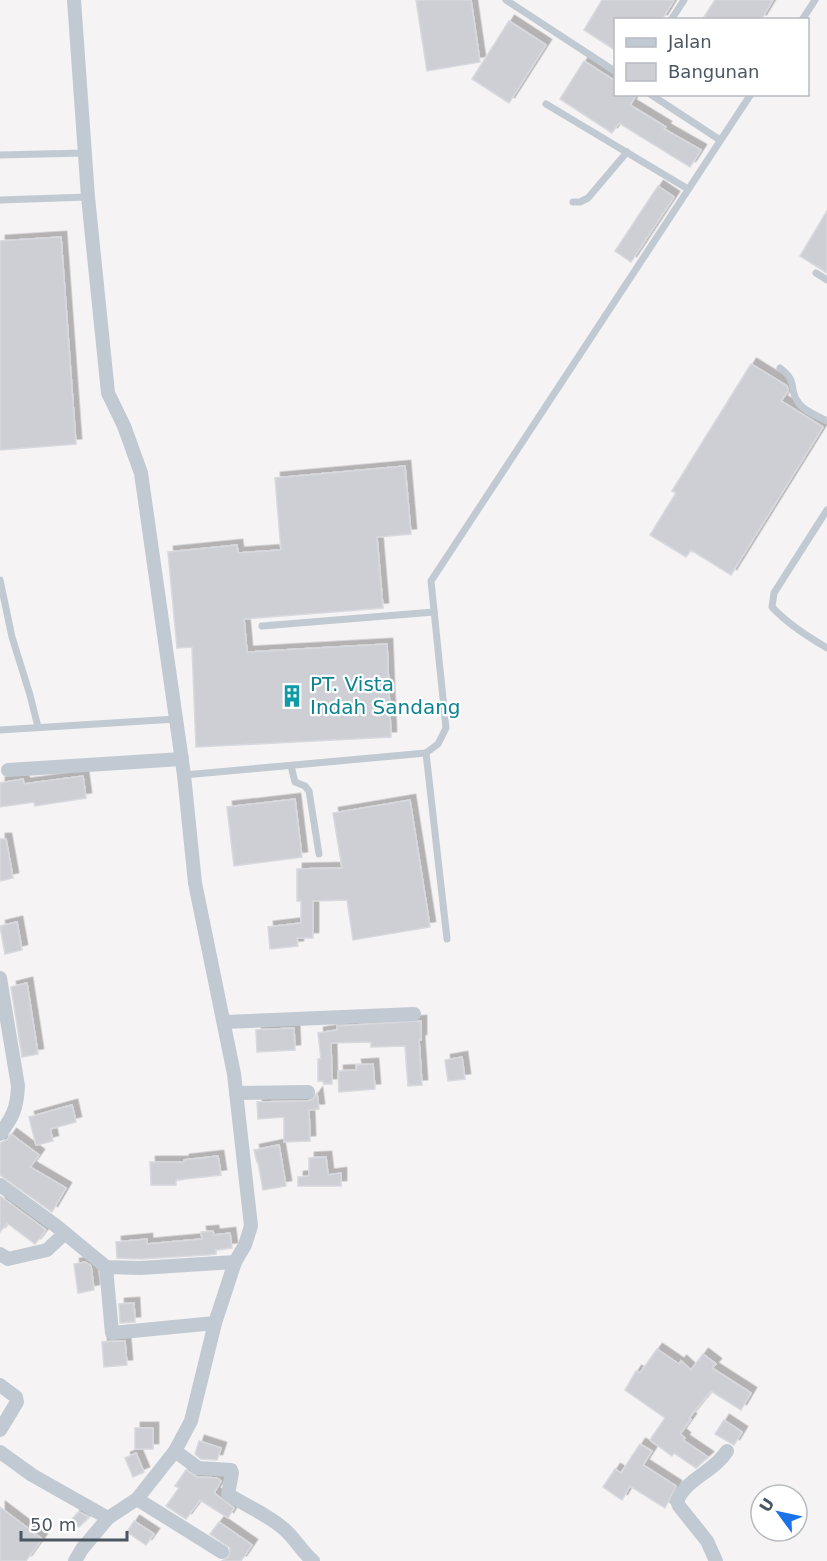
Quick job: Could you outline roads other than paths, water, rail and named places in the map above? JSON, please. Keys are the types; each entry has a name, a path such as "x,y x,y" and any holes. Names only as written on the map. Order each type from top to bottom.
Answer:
{"street":[{"path":"74,0 88,197 108,393 124,426 141,473 182,759 195,883 224,1022 236,1093 251,1226 245,1245 235,1262 215,1323 192,1421 175,1451 137,1499 108,1518 75,1561"},
{"path":"8,770 182,759"},
{"path":"0,978 18,1086 12,1117 0,1134"},
{"path":"224,1022 414,1014"},
{"path":"236,1093 308,1092"},
{"path":"0,1185 65,1233 106,1267 140,1268 235,1262"},
{"path":"0,1254 8,1259 47,1250 65,1233"},
{"path":"106,1267 112,1333 215,1323"},
{"path":"0,1385 16,1397 16,1407 0,1430"},
{"path":"175,1451 198,1468 231,1470 228,1494 253,1507 286,1530 301,1551 313,1561"},
{"path":"716,1561 707,1541 678,1506 677,1501 681,1490 709,1471 727,1451"},
{"path":"0,1452 32,1474 108,1518"},
{"path":"137,1499 222,1552"}],"lane":[{"path":"506,0 614,71"},
{"path":"672,18 684,0"},
{"path":"803,18 815,0"},
{"path":"653,96 720,140"},
{"path":"184,776 426,753 438,744 446,728 431,581 750,96"},
{"path":"546,104 688,189"},
{"path":"573,202 580,202 588,198 627,152"},
{"path":"0,154 85,153"},
{"path":"0,200 88,197"},
{"path":"816,273 827,280"},
{"path":"780,368 792,380 796,400 800,405 827,422"},
{"path":"827,510 774,593 772,607 802,632 827,648"},
{"path":"0,580 12,637 38,728"},
{"path":"262,626 434,612"},
{"path":"0,730 176,719"},
{"path":"426,753 447,939"},
{"path":"291,766 295,782 309,791 319,854"}],"place":[{"name":"PT. Vista Indah Sandang","path":"292,696"}]}
